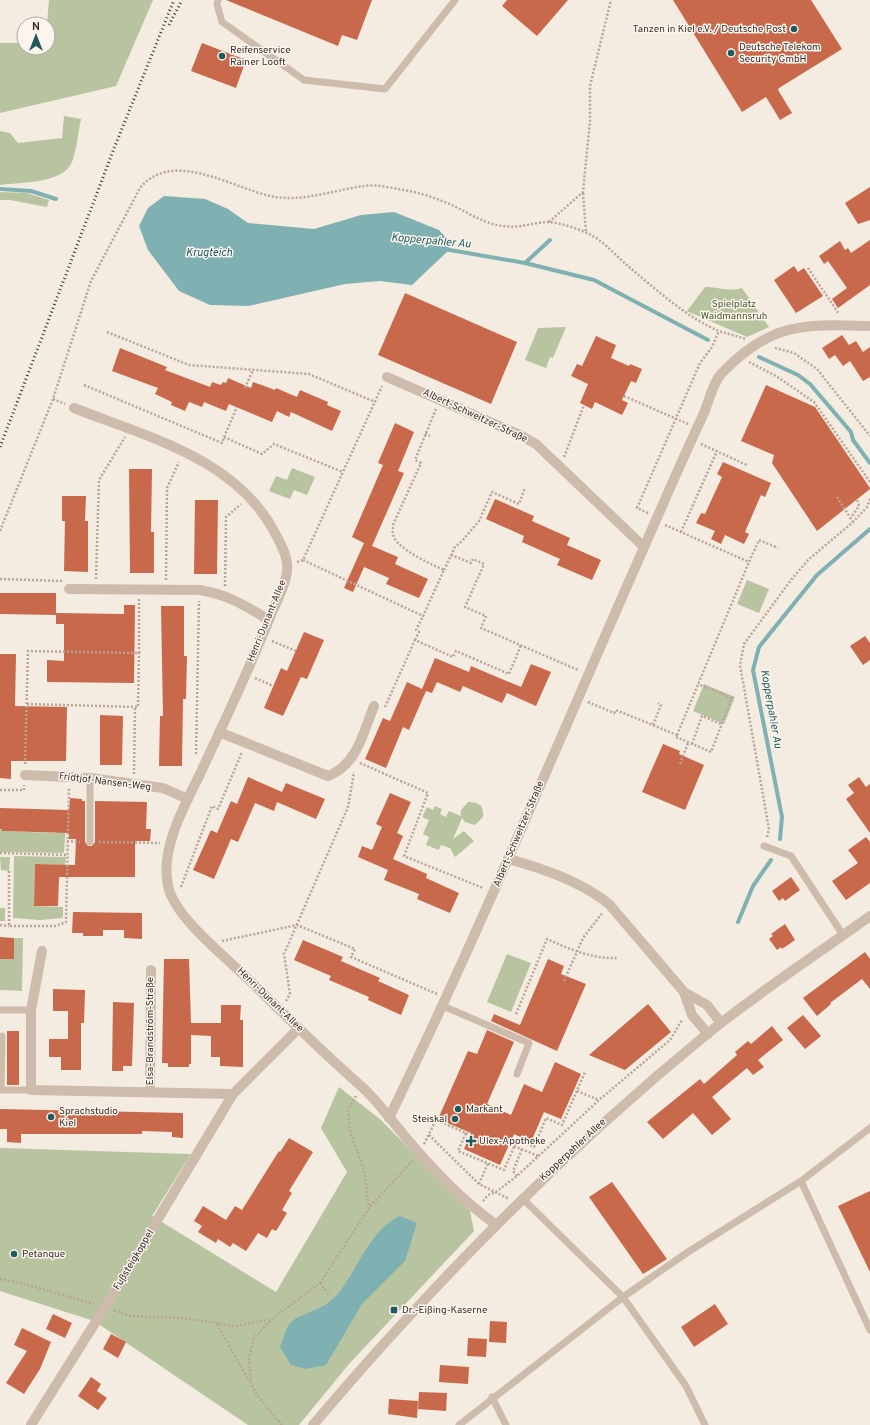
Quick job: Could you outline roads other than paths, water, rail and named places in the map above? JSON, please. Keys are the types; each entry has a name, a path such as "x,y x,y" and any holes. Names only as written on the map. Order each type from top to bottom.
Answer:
{"street":[{"name":"Albert-Schweitzer-Straße","path":"389,1118 445,1002 494,893 656,519 721,374 757,342 782,332 802,326 821,324 870,326"},
{"name":"Albert-Schweitzer-Straße","path":"387,376 520,435 536,444 644,547"},
{"name":"Henri-Dunant-Allee","path":"74,408 183,452 218,469 249,497 270,523 282,548 287,564 284,582 262,637 188,799 171,844 168,862 168,885 175,903 191,924 211,944 298,1029 362,1087 419,1153 476,1210 495,1224"},
{"path":"69,589 200,590 224,595 269,620"},
{"path":"219,732 328,776 338,772 354,761 374,706"},
{"name":"Fridtjof-Nansen-Weg","path":"25,774 90,778 163,788 188,799"},
{"path":"508,859 558,875 596,894 609,904 684,992 707,1005 721,1023"},
{"name":"Kopperpahler Allee","path":"313,1425 356,1374 495,1224 611,1115 721,1023 870,916"},
{"path":"31,1090 31,1010 42,951"},
{"name":"Elsa-Brandström-Straße","path":"150,1092 151,970"},
{"path":"684,992 692,1014 708,1034"},
{"path":"233,1094 298,1029"},
{"name":"Elsa-Brandström-Straße","path":"31,1090 233,1094"},
{"name":"Fußsteigkoppel","path":"31,1425 105,1308 233,1094"}],"lane":[{"path":"218,0 216,4 222,22 304,80 384,89 455,0"},
{"path":"90,778 90,842"},
{"path":"764,846 791,856 843,935"},
{"path":"445,1002 529,1043 517,1074"},
{"path":"0,1010 31,1010"},
{"path":"2,1036 1,1090 31,1090"},
{"path":"459,1425 623,1297 688,1252 801,1181 870,1128"},
{"path":"801,1181 870,1330"},
{"path":"518,1202 623,1297 686,1386 705,1425"},
{"path":"492,1398 506,1425"}],"water":[{"name":"Krugteich","path":"164,196 205,199 228,209 248,223 314,229 361,215 394,212 439,230 450,242 449,250 412,285 380,281 345,284 248,306 210,305 179,291 148,250 139,226 148,208"},
{"path":"400,1216 417,1223 405,1261 362,1304 326,1365 306,1369 291,1365 280,1347 289,1324 334,1298 350,1277 371,1242 379,1232"}],"waterway":[{"name":"Kopperpahler Au","path":"0,189 31,191 56,199"},
{"path":"525,263 550,240"},
{"name":"Kopperpahler Au","path":"444,249 525,263 594,280 708,340"},
{"name":"Kopperpahler Au","path":"759,357 798,375 810,384 851,432 853,440 870,463"},
{"name":"Kopperpahler Au","path":"780,839 782,817 753,670 759,647 817,575 870,529"},
{"name":"Kopperpahler Au","path":"738,922 753,886 771,860"}],"railway":[{"path":"0,447 115,146 174,0"},
{"path":"169,25 182,0"}],"place":[{"name":"Tanzen in Kiel e.V. / Deutsche Post","path":"794,29"},
{"name":"Deutsche Telekom Security GmbH","path":"731,53"},
{"name":"Reifenservice Rainer Looft","path":"222,56"},
{"name":"Markant","path":"458,1109"},
{"name":"Sprachstudio Kiel","path":"51,1117"},
{"name":"Steiskal","path":"455,1119"},
{"name":"Ulex-Apotheke","path":"471,1141"},
{"name":"Petanque","path":"14,1254"},
{"name":"Dr.-Eißing-Kaserne","path":"394,1310"}],"park label":[{"name":"Spielplatz Waidmannsruh","path":"734,310"}]}
